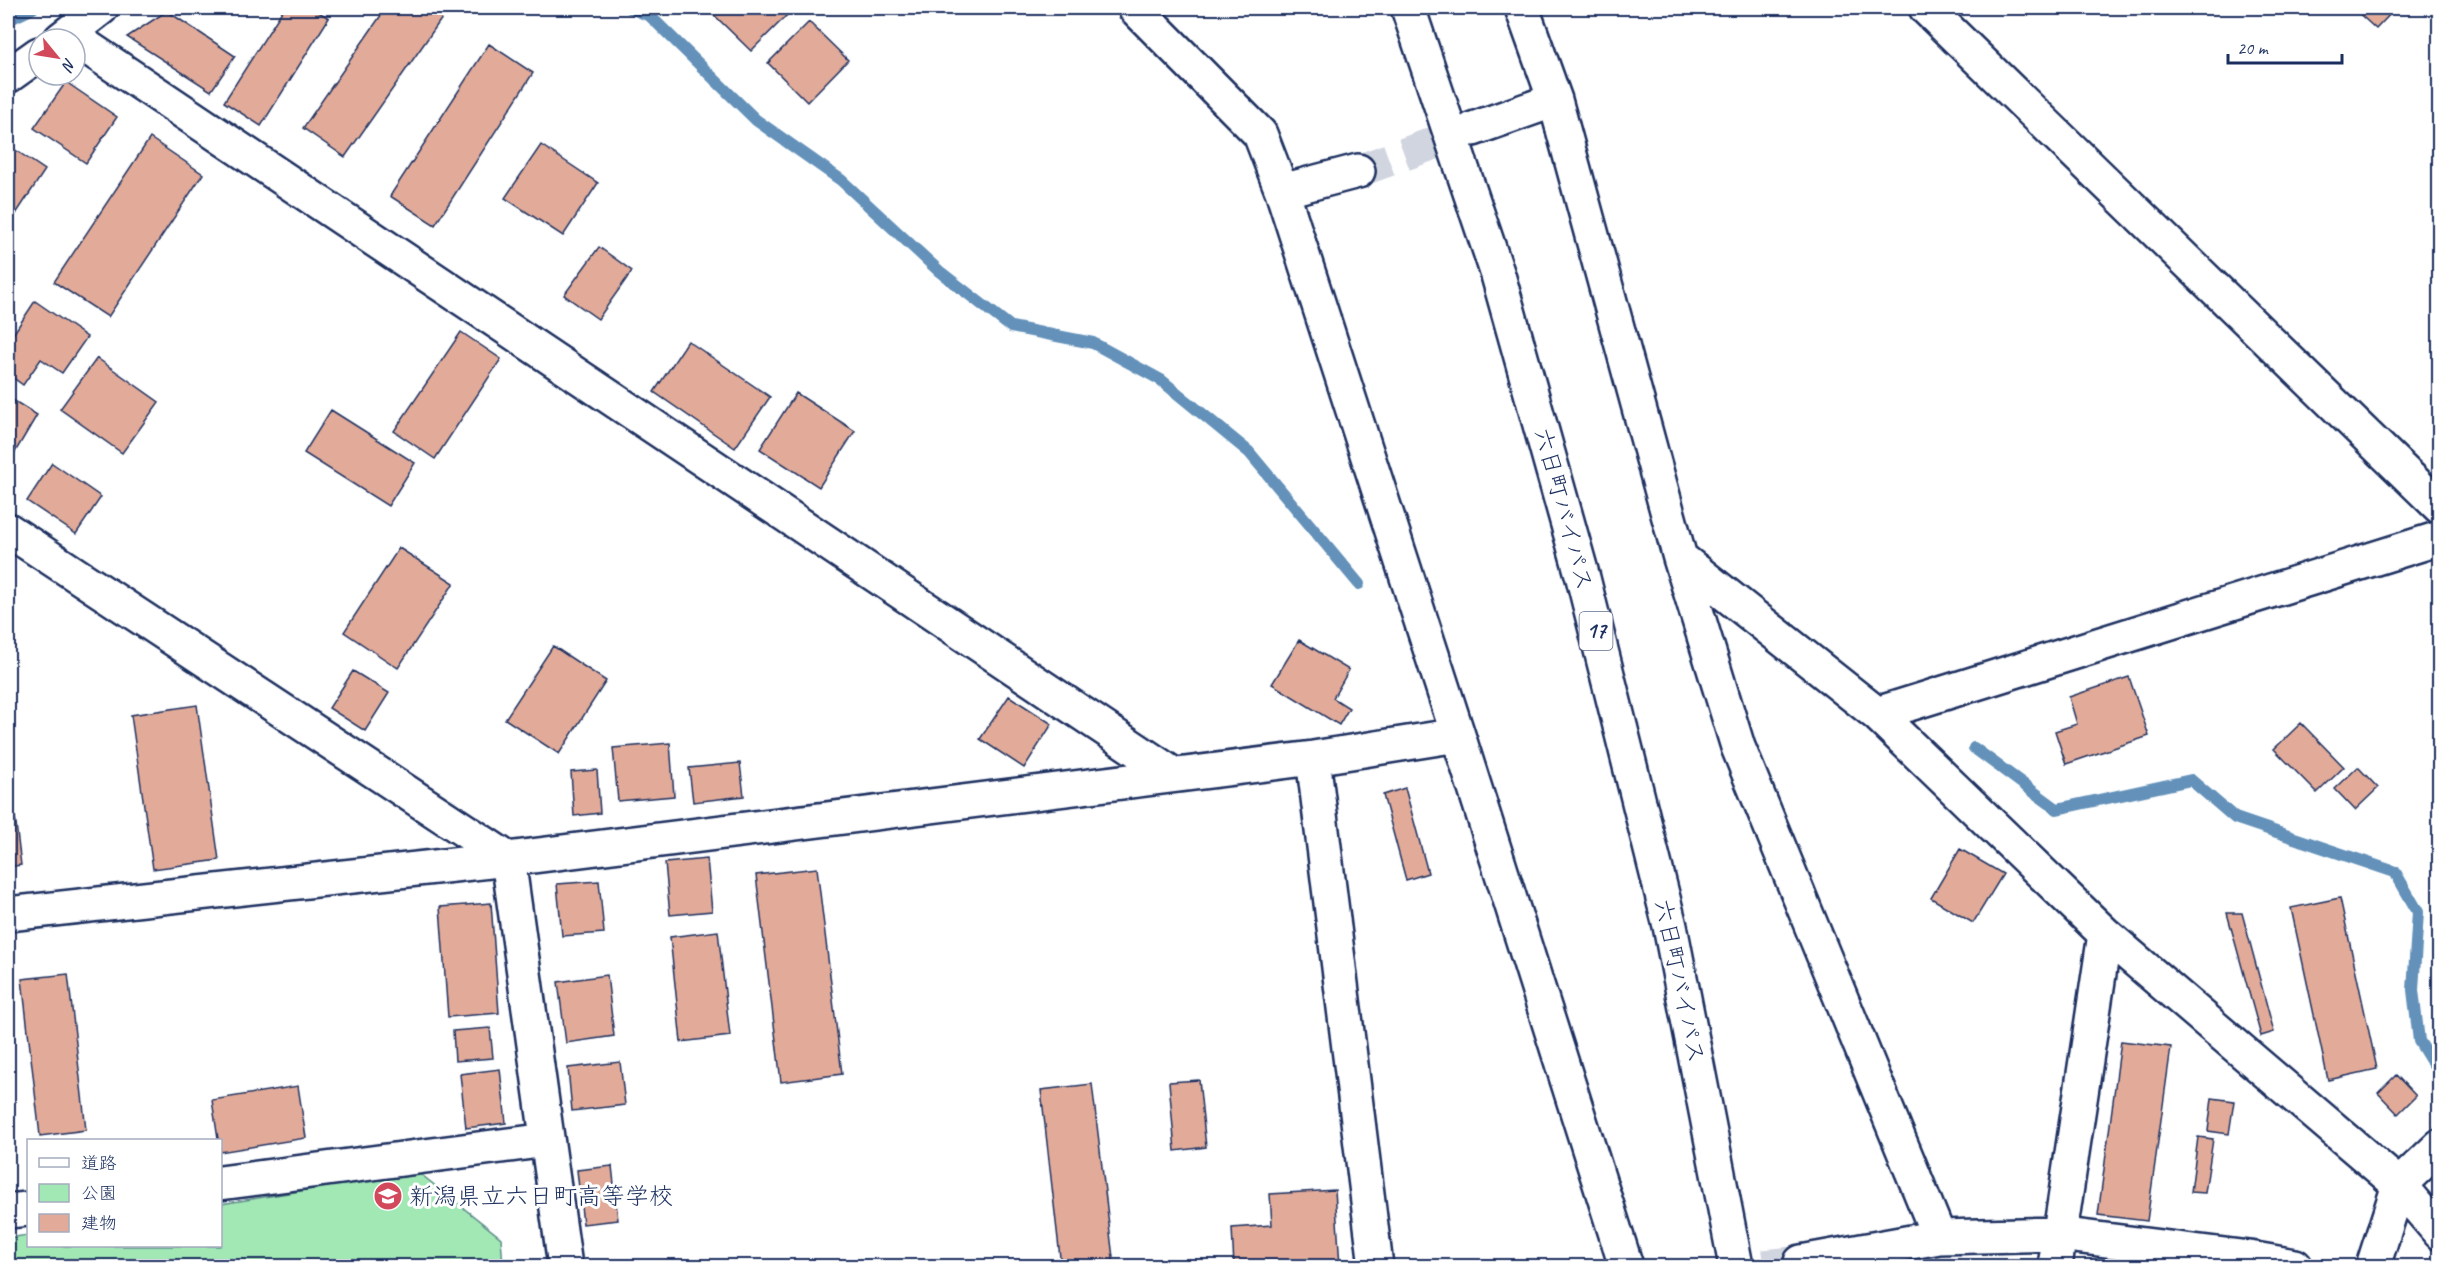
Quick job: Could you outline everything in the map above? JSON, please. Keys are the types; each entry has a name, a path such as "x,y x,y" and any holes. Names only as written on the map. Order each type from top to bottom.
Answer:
{"main road":[{"path":"81,27 101,8"},
{"path":"1135,8 1260,134 1282,191 1458,735 1626,1266"},
{"name":"六日町バイパス","path":"1408,8 1498,275 1583,578 1670,926 1736,1266"},
{"path":"1522,8 1556,100 1680,558 1738,747 1940,1237"},
{"path":"1926,8 2439,507"},
{"path":"87,49 1174,775"},
{"path":"8,76 27,63"},
{"path":"1473,129 1556,100"},
{"path":"1282,191 1358,171"},
{"path":"8,530 508,859 565,1266"},
{"path":"1877,714 2439,538"},
{"path":"1680,558 1877,714 2105,934 2399,1185 2439,1233"},
{"path":"8,914 508,859 1314,758 1458,735"},
{"path":"1314,758 1376,1266"},
{"path":"2055,1266 2105,934"},
{"path":"222,1183 547,1140"},
{"path":"2373,1266 2399,1185 2439,1146"},
{"path":"8,1211 27,1209"},
{"path":"1801,1262 1940,1237 2058,1234 2295,1266"}],"green space":[{"name":"新潟県立六日町高等学校","path":"418,1172 501,1238 503,1266 8,1266 8,1238 27,1235 27,1247 222,1247 222,1204"}],"building":[{"path":"284,8 312,8 329,18 261,126 224,102"},
{"path":"386,8 449,8 345,157 303,128"},
{"path":"716,8 789,8 792,10 751,51 711,12"},
{"path":"2353,8 2396,8 2376,29"},
{"path":"167,11 235,56 211,91 127,37"},
{"path":"809,22 848,60 807,102 768,63"},
{"path":"489,44 533,73 435,225 390,196"},
{"path":"63,87 73,87 117,117 86,163 34,128"},
{"path":"150,138 203,174 108,317 54,282"},
{"path":"8,145 45,170 8,226"},
{"path":"541,145 598,183 563,236 505,198"},
{"path":"599,247 632,271 598,319 564,295"},
{"path":"8,289 14,294 8,303"},
{"path":"35,301 87,337 62,373 41,359 23,385 8,374 8,342"},
{"path":"461,332 501,359 435,459 394,431"},
{"path":"688,341 770,397 735,448 654,392"},
{"path":"97,358 159,402 122,453 60,409"},
{"path":"796,393 855,431 819,487 760,449"},
{"path":"8,397 37,415 8,464"},
{"path":"331,410 415,463 388,506 304,453"},
{"path":"52,463 101,497 76,534 27,501"},
{"path":"399,548 454,583 398,668 344,632"},
{"path":"1299,640 1349,670 1333,698 1349,708 1339,725 1272,684"},
{"path":"553,646 606,681 559,754 505,719"},
{"path":"353,671 389,693 365,731 329,708"},
{"path":"2129,677 2149,736 2066,764 2055,731 2077,724 2069,697"},
{"path":"1009,696 1052,724 1024,768 980,739"},
{"path":"197,705 219,860 153,869 131,715"},
{"path":"2301,723 2344,767 2317,793 2274,749"},
{"path":"670,743 674,796 618,801 613,748"},
{"path":"740,763 744,796 693,802 689,768"},
{"path":"2358,767 2378,788 2355,810 2335,789"},
{"path":"597,770 600,813 574,816 571,772"},
{"path":"1405,788 1428,873 1406,880 1383,795"},
{"path":"14,808 21,865 8,867 8,809"},
{"path":"1960,849 2003,874 1973,923 1931,898"},
{"path":"707,859 712,911 670,915 665,863"},
{"path":"817,868 842,1074 781,1082 756,875"},
{"path":"599,881 604,933 562,936 557,884"},
{"path":"2340,898 2377,1069 2328,1080 2291,908"},
{"path":"491,903 499,1013 448,1017 440,907"},
{"path":"2227,913 2242,913 2274,1032 2261,1036"},
{"path":"718,931 730,1036 681,1042 670,937"},
{"path":"68,974 86,1130 40,1136 22,979"},
{"path":"607,975 614,1036 566,1043 558,982"},
{"path":"490,1028 493,1058 455,1061 453,1031"},
{"path":"2121,1041 2171,1047 2147,1221 2098,1215"},
{"path":"620,1062 625,1105 572,1111 568,1068"},
{"path":"500,1069 506,1123 466,1128 460,1074"},
{"path":"2396,1075 2416,1096 2398,1114 2378,1093"},
{"path":"1199,1080 1206,1147 1175,1151 1169,1082"},
{"path":"1092,1084 1114,1266 1061,1266 1041,1090"},
{"path":"298,1086 306,1138 222,1152 222,1139 218,1139 212,1100"},
{"path":"2212,1098 2234,1101 2229,1134 2208,1131"},
{"path":"2198,1137 2213,1139 2205,1193 2191,1192"},
{"path":"612,1166 618,1220 583,1224 577,1170"},
{"path":"1335,1190 1340,1266 1234,1266 1232,1228 1272,1225 1270,1194"},
{"path":"2440,1257 2440,1266 2418,1266"}],"waterway":[{"path":"8,20 33,8"},
{"path":"630,8 650,16 756,120 841,180 939,271 1011,327 1093,343 1161,380 1249,452 1359,584"},
{"path":"1974,748 2057,809 2191,780 2235,818 2395,872 2418,912 2413,990 2419,1041 2440,1075"}],"tunnel":[{"path":"1358,171 1473,129"},
{"path":"1764,1266 1801,1262"}],"place":[{"name":"新潟県立六日町高等学校","path":"388,1196"}]}
